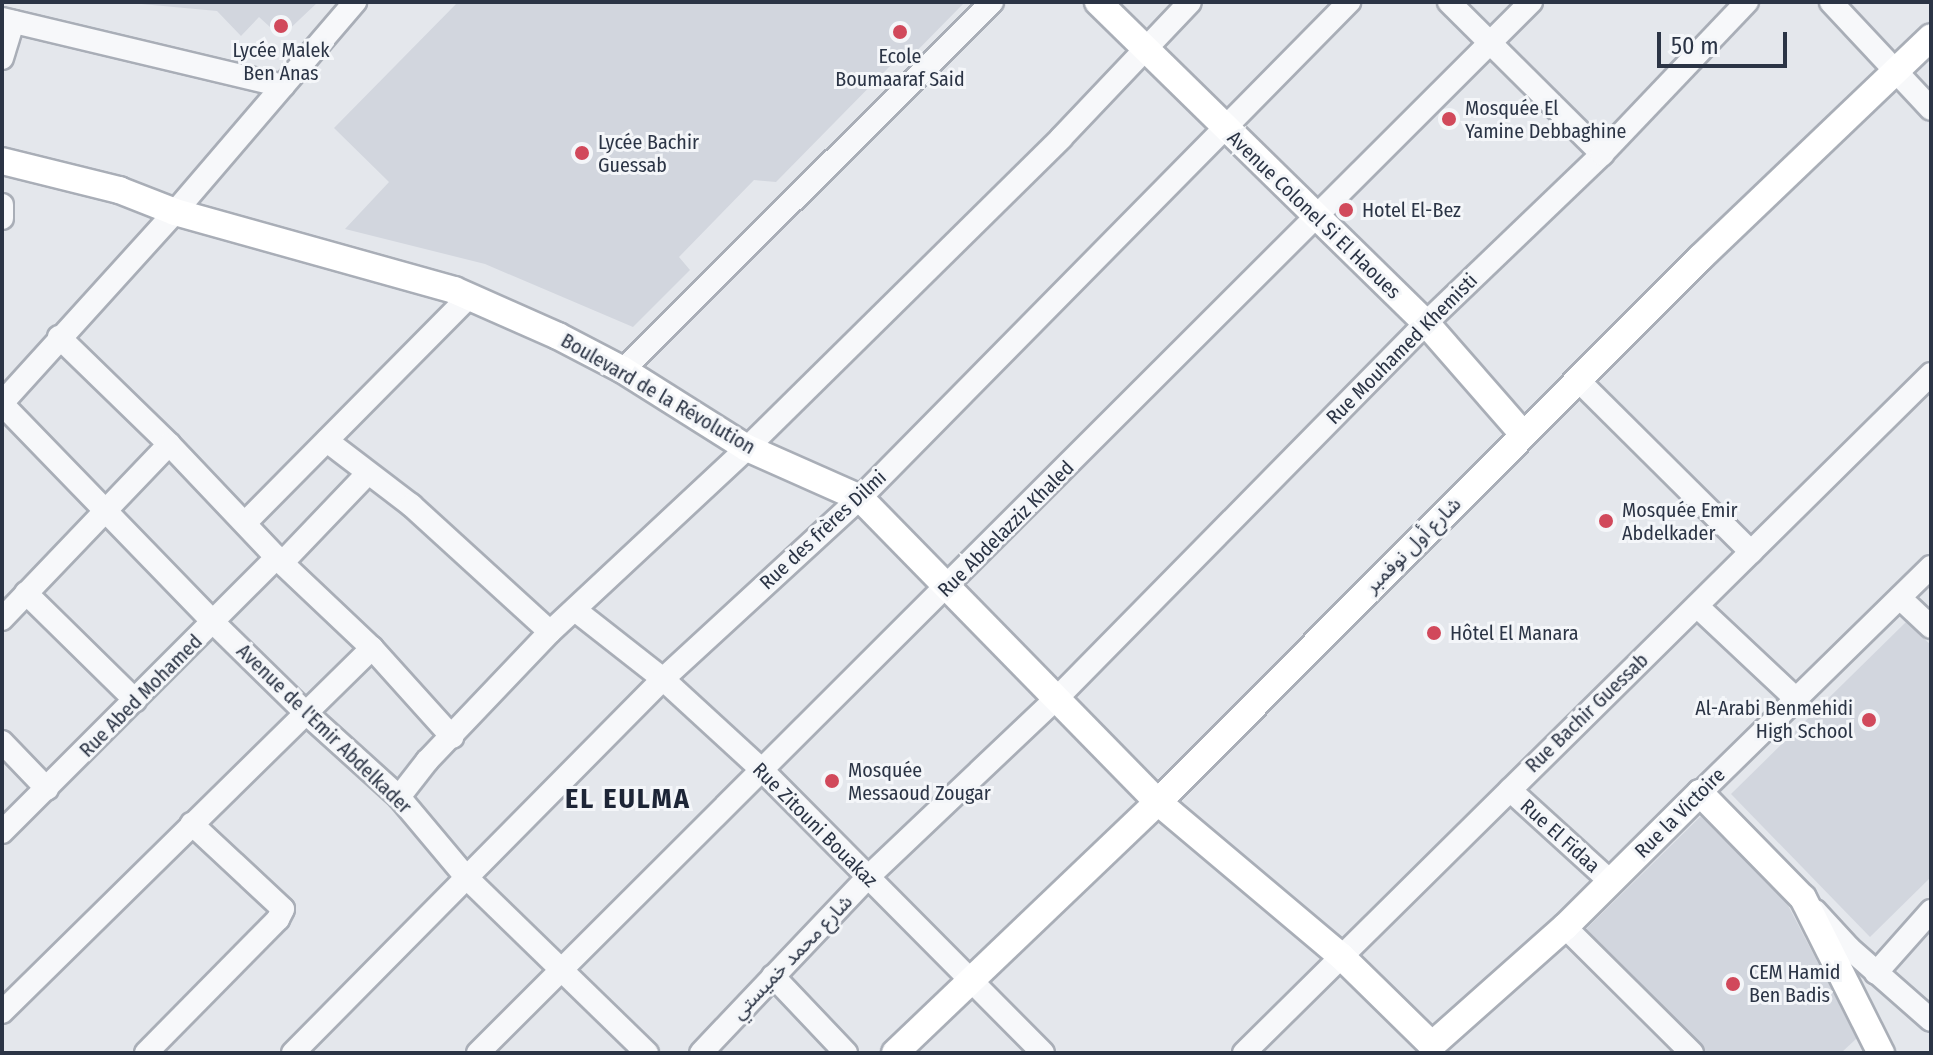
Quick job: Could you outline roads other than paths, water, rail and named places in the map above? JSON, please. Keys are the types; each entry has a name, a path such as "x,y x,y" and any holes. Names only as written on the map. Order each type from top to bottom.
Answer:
{"main road":[{"name":"Avenue Colonel Si El Haoues","path":"1098,2 1143,50 1426,323 1523,434"},
{"name":"شارع أول نوفمبر","path":"895,1053 1158,802 1523,434 1931,37"},
{"name":"Boulevard de la Révolution","path":"2,161 119,190 175,212 469,297 558,336 623,370 747,448 860,498 1158,802 1341,956 1432,1050"},
{"name":"Rue la Victoire","path":"1432,1050 1565,927 1700,793"},
{"path":"1700,793 1803,898 1881,1053"}],"street":[{"path":"2,403 175,212 355,2"},
{"path":"623,370 992,2"},
{"path":"399,797 427,761 550,632 747,448 1061,138 1190,2"},
{"name":"Rue des frères Dilmi","path":"293,1053 663,679 860,498 1349,2"},
{"path":"1449,2 1602,154"},
{"name":"Rue Abdelazziz Khaled","path":"478,1053 1531,2"},
{"name":"Rue Mouhamed Khemisti","path":"1058,697 1426,323 1602,154 1747,2"},
{"path":"1831,2 1896,72 1927,96"},
{"path":"2,58 7,21 283,86"},
{"path":"2,205 2,218"},
{"path":"245,523 469,297"},
{"path":"59,337 169,444 280,560 372,648 452,737"},
{"name":"Rue Bachir Guessab","path":"1244,1053 1931,374"},
{"path":"1578,380 1751,552"},
{"name":"Avenue de l'Emir Abdelkader","path":"2,403 214,623 305,712 399,797 467,878 647,1053"},
{"path":"327,441 411,505 550,632"},
{"path":"2,619 169,444"},
{"name":"Rue Abed Mohamed","path":"2,832 367,474"},
{"name":"Rue la Victoire","path":"1700,793 1931,567"},
{"path":"26,593 135,700"},
{"path":"1900,598 1931,627"},
{"path":"1697,606 1797,700"},
{"name":"Rue Zitouni Bouakaz","path":"575,610 663,679 761,769 1043,1053"},
{"path":"2,1012 372,648"},
{"name":"شارع محمد خميستي","path":"701,1053 868,877 1058,697"},
{"path":"2,742 47,789"},
{"name":"Rue El Fidaa","path":"1510,790 1611,882"},
{"path":"146,1053 278,919 283,909 192,824"},
{"path":"1803,898 1876,973 1931,1020"},
{"path":"1876,973 1931,911"},
{"path":"1565,927 1692,1053"},
{"path":"773,976 846,1053"}],"place":[{"name":"Lycée Malek Ben Anas","path":"281,26"},
{"name":"Ecole Boumaaraf Said","path":"900,32"},
{"name":"Mosquée El Yamine Debbaghine","path":"1449,119"},
{"name":"Lycée Bachir Guessab","path":"582,153"},
{"name":"Hotel El-Bez","path":"1346,210"},
{"name":"Mosquée Emir Abdelkader","path":"1606,521"},
{"name":"Hôtel El Manara","path":"1434,633"},
{"name":"Al-Arabi Benmehidi High School","path":"1869,720"},
{"name":"Mosquée Messaoud Zougar","path":"832,781"},
{"name":"CEM Hamid Ben Badis","path":"1733,984"}],"district":[{"name":"EL EULMA","path":"628,799"}]}
